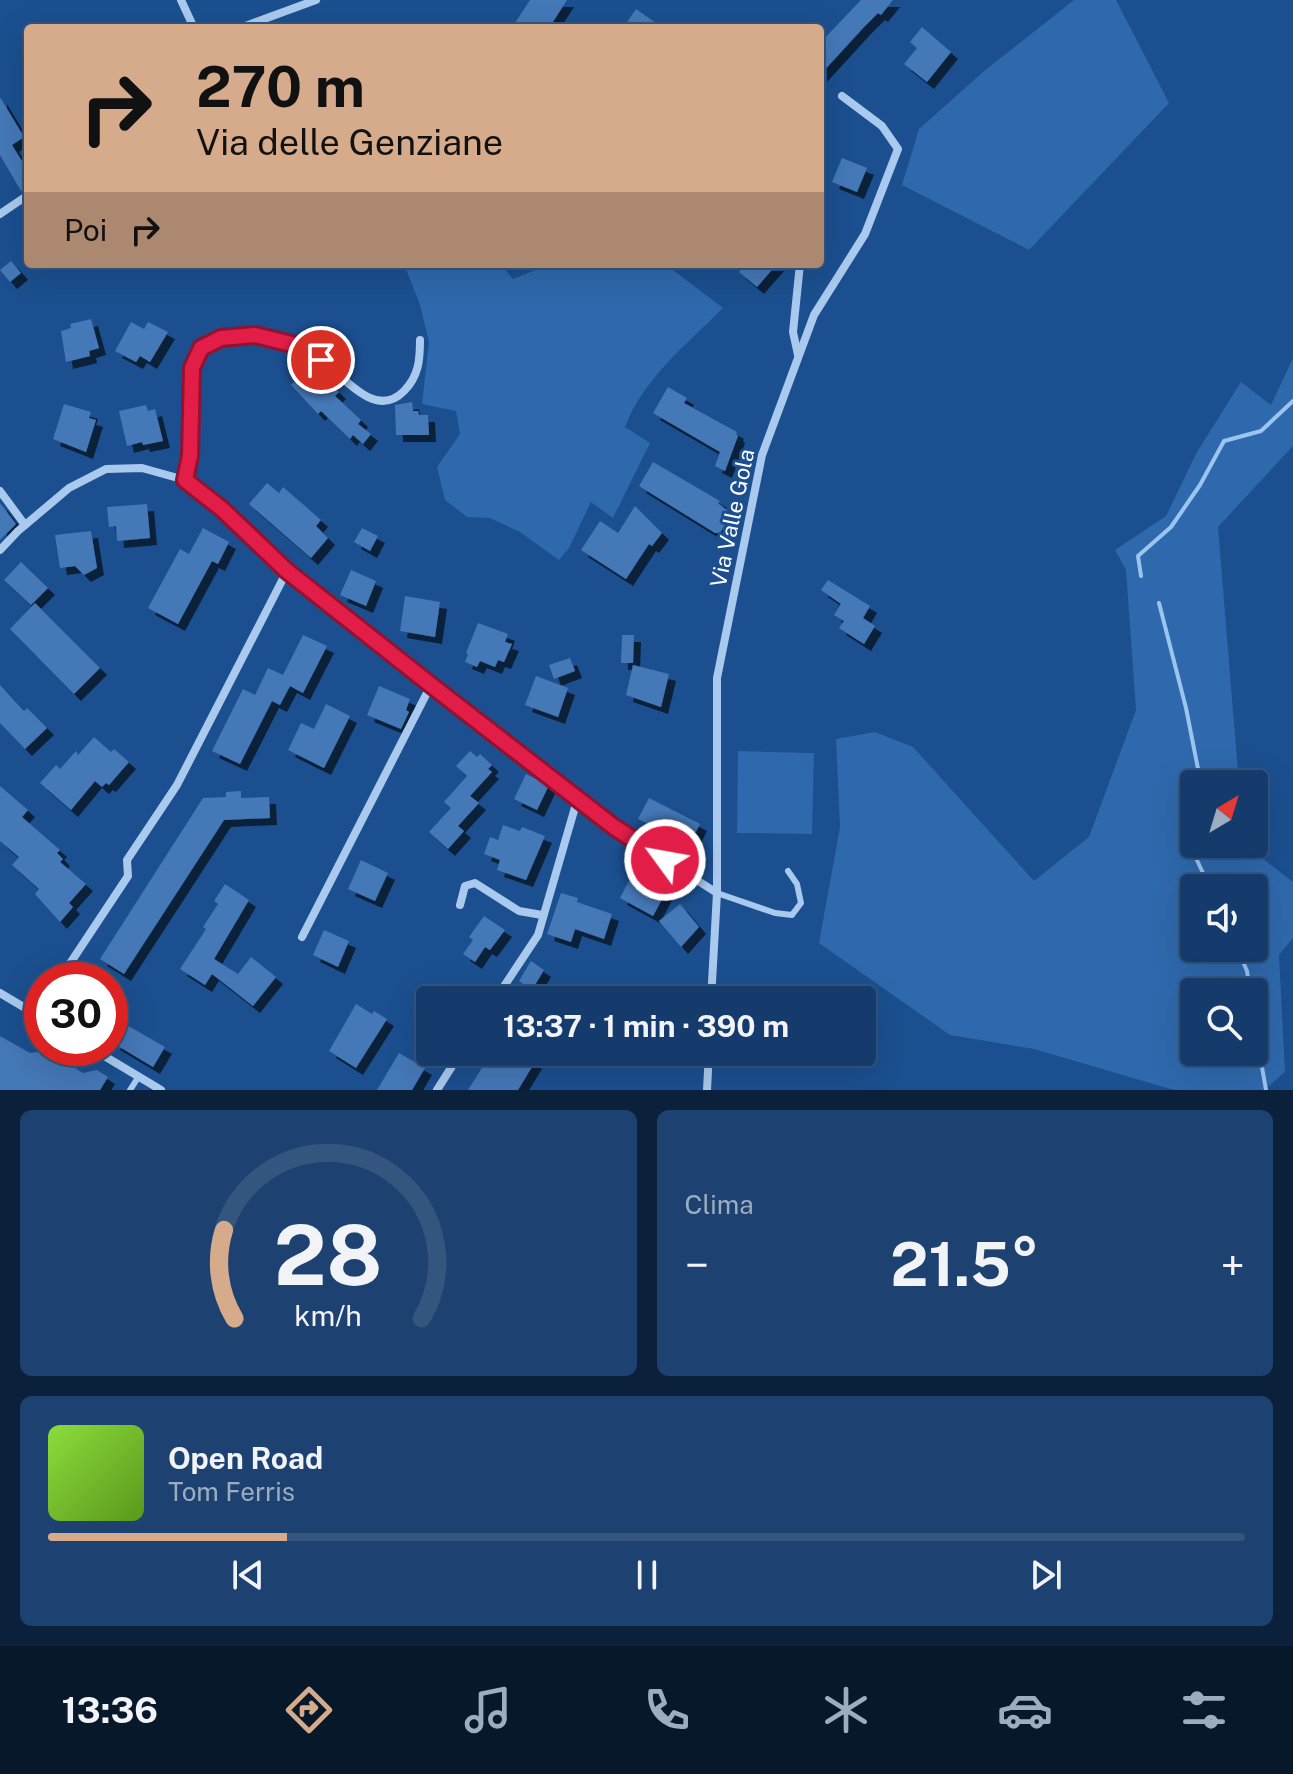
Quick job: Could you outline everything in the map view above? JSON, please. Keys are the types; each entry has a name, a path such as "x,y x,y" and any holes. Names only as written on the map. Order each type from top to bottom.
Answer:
{"street":[{"path":"181,0 192,24"},
{"path":"251,24 316,0"},
{"name":"Via Valle Gola","path":"712,986 717,893 717,678 762,455 814,315 865,234 898,149 882,126 842,96"},
{"path":"0,214 24,198"},
{"path":"798,356 793,332 800,268"},
{"path":"185,480 190,456 192,368 201,348 221,338 255,335 304,347 362,395 378,401 399,396 411,383 420,363 420,340"},
{"path":"0,550 69,488 106,469 142,468 185,480 222,509 287,571 431,685 614,827 717,893"},
{"path":"0,491 25,525"},
{"path":"71,962 128,876 127,860 177,785 287,571"},
{"path":"302,937 431,685"},
{"path":"504,986 538,935 578,797"},
{"path":"460,905 465,886 475,883 519,911 542,915"},
{"path":"0,993 24,1007"},
{"path":"122,1066 161,1090"},
{"path":"437,1090 452,1066"},
{"path":"707,1090 708,1066"}],"lane":[{"path":"717,893 775,913 792,915 801,903 797,884 788,871"},
{"path":"130,1090 139,1076"}],"shaded area":[{"path":"1074,0 1116,0 1169,103 1029,250 902,185 919,129 983,72"},
{"path":"406,268 503,268 513,279 540,268 670,268 723,308 667,363 633,410 625,427 650,443 613,518 591,502 569,548 559,560 520,532 490,518 467,517 445,500 437,467 460,434 456,411 422,404 429,342 420,305"},
{"path":"1293,358 1293,446 1218,527 1238,770 1180,770 1180,858 1262,858 1293,882 1293,938 1279,955 1285,1072 1264,1090 1174,1090 1034,1049 950,1035 819,943 840,827 836,739 875,732 913,747 1034,881 1089,837 1136,710 1126,570 1115,550 1166,516 1197,452 1241,382 1271,405"},
{"path":"738,751 814,753 812,834 737,833"}],"building":[{"path":"530,0 567,0 552,24 515,23"},
{"path":"861,0 893,0 824,71 824,39"},
{"path":"636,9 657,24 626,24"},
{"path":"922,27 951,52 927,82 904,64 917,48 910,42"},
{"path":"0,97 24,137 12,145 24,164 24,190 21,191 0,155"},
{"path":"842,158 867,168 857,192 832,182"},
{"path":"11,261 21,273 10,282 0,270"},
{"path":"742,268 774,268 757,287 739,272"},
{"path":"91,319 99,348 89,351 90,356 66,362 61,331 71,328 70,324"},
{"path":"131,322 144,329 148,322 168,332 150,362 140,356 136,362 115,351"},
{"path":"311,365 339,392 335,396 361,420 358,424 371,434 363,444 353,435 350,439 321,411 318,414 291,385"},
{"path":"668,387 687,398 684,403 737,432 725,471 715,466 720,452 653,413"},
{"path":"412,402 413,411 428,415 429,435 396,435 395,405"},
{"path":"64,404 91,412 89,418 96,420 86,452 53,439"},
{"path":"146,405 148,411 155,409 163,441 127,446 119,411"},
{"path":"653,462 720,501 718,503 728,511 725,516 729,518 720,533 715,533 639,486"},
{"path":"267,483 279,493 283,487 321,520 316,526 328,538 311,558 249,504"},
{"path":"0,503 16,524 0,540"},
{"path":"147,504 150,538 117,541 116,526 109,527 107,507"},
{"path":"635,506 662,533 652,546 649,544 626,579 581,550 600,521 618,533"},
{"path":"203,528 229,542 218,564 212,561 178,624 148,608 180,549 189,554"},
{"path":"362,528 378,536 370,551 354,542"},
{"path":"91,531 97,568 84,575 75,566 60,568 55,535"},
{"path":"21,562 48,588 31,605 4,580"},
{"path":"351,570 376,581 366,606 340,595"},
{"path":"828,580 870,606 863,618 875,626 864,644 839,628 844,621 834,615 841,604 821,590"},
{"path":"405,596 440,602 435,637 400,631"},
{"path":"35,603 100,668 74,694 10,629"},
{"path":"478,623 508,634 505,642 512,644 504,662 498,660 495,667 480,661 477,667 465,662"},
{"path":"303,635 327,646 303,693 290,686 280,705 272,701 240,764 212,751 243,689 255,695 268,668 283,675"},
{"path":"622,635 634,635 633,663 621,663"},
{"path":"570,658 575,671 554,679 549,665"},
{"path":"633,665 669,674 661,707 626,695"},
{"path":"536,676 568,688 558,717 525,705"},
{"path":"0,685 24,711 27,708 47,728 25,749 0,723"},
{"path":"379,686 410,699 406,710 409,712 401,729 367,715"},
{"path":"326,704 350,716 324,768 288,750 301,723 314,729"},
{"path":"94,737 129,762 109,785 106,783 102,787 95,781 71,810 40,783 56,765 60,769 76,751 78,755"},
{"path":"470,751 477,757 480,754 492,765 488,769 492,772 470,796 479,803 458,826 464,831 448,849 429,832 451,808 444,802 467,776 456,766"},
{"path":"526,774 549,785 537,810 514,799"},
{"path":"0,786 28,810 22,817 60,850 57,853 63,859 60,862 86,884 69,903 73,907 60,922 35,894 39,889 12,865 19,857 0,841"},
{"path":"241,791 241,798 269,797 270,818 224,820 128,968 128,962 105,962 100,959 203,798 226,797 226,792"},
{"path":"649,798 700,824 689,845 638,819"},
{"path":"503,825 520,831 522,827 545,836 526,880 497,870 500,860 484,854 490,837 498,840"},
{"path":"361,860 388,873 375,901 348,889"},
{"path":"637,874 667,890 653,916 620,898 630,879 634,881"},
{"path":"225,884 249,900 214,959 238,974 251,957 276,977 253,1006 212,974 205,985 180,969 206,929 203,927 218,904 214,901"},
{"path":"561,893 612,914 604,939 575,929 571,942 547,934"},
{"path":"680,904 699,927 681,947 659,921"},
{"path":"484,916 505,930 490,950 485,947 475,962 463,954 473,940 469,937"},
{"path":"324,930 349,941 338,967 313,955"},
{"path":"531,961 544,970 534,986 526,986 519,981"},
{"path":"356,1004 387,1019 356,1068 329,1051"},
{"path":"128,1026 165,1047 153,1067 128,1052"},
{"path":"0,1036 24,1050 24,1066 72,1066 83,1073 97,1070 108,1077 100,1090 0,1090"},
{"path":"399,1053 416,1063 416,1066 425,1068 412,1090 377,1090"},
{"path":"483,1066 533,1066 518,1090 468,1090"}],"waterway":[{"path":"1141,576 1138,556 1171,527 1200,485 1224,441 1261,431 1293,401"},
{"path":"1159,603 1198,770"},
{"path":"1196,858 1203,874"},
{"path":"1243,962 1248,978"},
{"path":"1262,1066 1266,1090"}],"route":[{"path":"321,360 304,347 255,335 221,338 201,348 192,368 190,456 185,480 222,509 287,571 431,685 614,827 665,860"}]}
